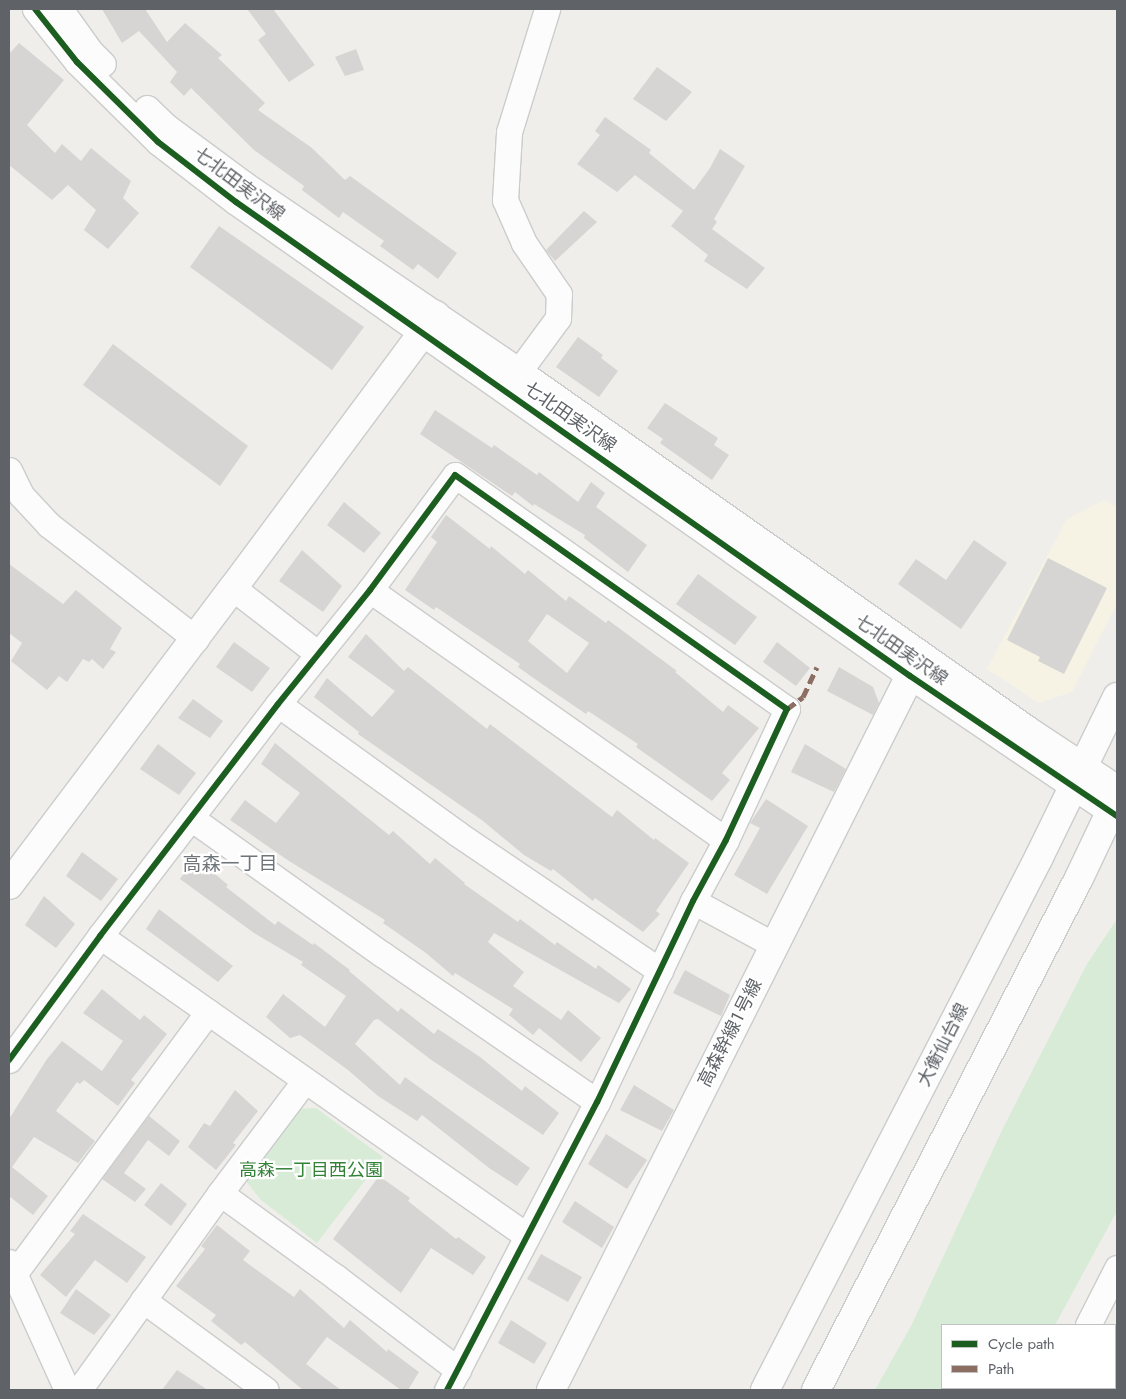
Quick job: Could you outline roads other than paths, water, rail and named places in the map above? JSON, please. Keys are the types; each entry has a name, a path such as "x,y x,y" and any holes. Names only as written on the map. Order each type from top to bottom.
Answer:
{"street":[{"name":"七北田実沢線","path":"35,9 77,62 158,142 236,202 430,324 910,676 1015,746 1078,777 1116,804"},
{"path":"60,9 90,51 168,127 430,324 519,371 1078,777"},
{"path":"519,371 558,318 559,294 524,243 505,200 509,132 547,9"},
{"path":"9,885 430,324"},
{"path":"9,470 21,495 49,525 196,638"},
{"path":"9,1060 17,1032 100,936 278,704 370,590 455,475 787,709 726,840 693,901 597,1102 453,1380 337,1278 220,1193"},
{"path":"233,588 318,654"},
{"path":"370,590 726,840"},
{"name":"高森幹線１号線","path":"551,1390 910,676"},
{"name":"大衡仙台線","path":"765,1390 1117,697"},
{"path":"278,704 458,834 660,971"},
{"path":"816,1390 1080,878 1116,804"},
{"path":"191,818 382,954 597,1102"},
{"path":"693,901 774,945"},
{"path":"100,936 527,1236"},
{"path":"67,1390 11,1268 208,1012"},
{"path":"79,1390 220,1193 305,1080"},
{"path":"1089,1324 1117,1268"},
{"path":"143,1300 266,1390"}],"district":[{"name":"高森一丁目","path":"230,864"}],"park label":[{"name":"高森一丁目西公園","path":"311,1170"}]}
